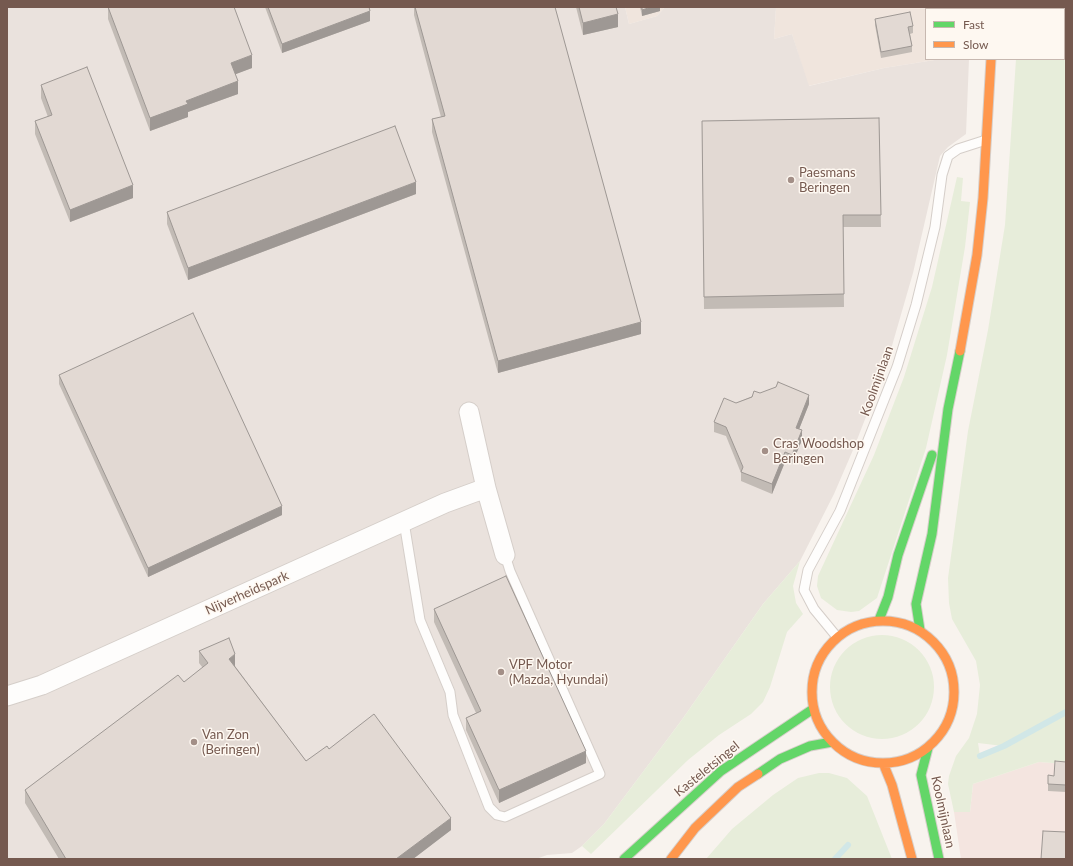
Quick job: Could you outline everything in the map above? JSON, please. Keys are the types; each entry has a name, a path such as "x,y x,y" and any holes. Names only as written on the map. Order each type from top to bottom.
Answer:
{"main road":[{"path":"920,630 916,604 932,534 948,409 964,332 977,255 983,198 990,62"},
{"path":"879,620 888,597 898,554 948,409"},
{"path":"879,620 900,622 920,630 938,645 949,665 954,687 952,710 943,731 928,748 907,759 883,763 855,758 832,742 820,727 813,709 812,682 820,657 837,636 857,625 879,620"},
{"name":"Kasteletsingel","path":"624,859 721,771 813,709"},
{"path":"671,859 694,828 738,787 780,759 810,746 832,742"},
{"name":"Koolmijnlaan","path":"928,748 921,775 936,839 939,859"},
{"path":"883,763 892,785 912,859"}],"street":[{"path":"469,412 486,488 505,555"},
{"name":"Nijverheidspark","path":"7,696 42,685 445,503 486,488"}],"lane":[{"name":"Koolmijnlaan","path":"837,636 814,609 804,590 808,570 840,512 897,367 916,305 935,227 942,175 948,156 958,149 986,140"},
{"path":"404,522 420,620 450,692 453,715 490,807 497,815 505,817 600,774 510,571 505,555"}],"shaded area":[{"path":"7,7 625,7 629,24 657,16 665,7 776,7 774,39 792,34 809,86 884,68 935,60 969,60 966,134 948,147 940,156 913,273 887,363 834,494 800,561 763,604 681,721 604,824 582,846 572,853 547,855 536,859 7,859"},
{"path":"625,7 665,7 657,16 629,24"},
{"path":"776,7 967,7 925,8 925,60 935,60 884,68 808,86 792,34 774,39"},
{"path":"1039,762 1066,764 1066,859 961,859 954,812 970,812 973,784"}],"green space":[{"path":"1018,7 1066,7 1066,764 1039,762 973,784 970,812 954,812 948,784 949,776 956,756 969,738 977,714 980,685 976,661 952,619 949,603 948,578 968,431 988,330 1005,225 1016,60 1065,60 1065,8","holes":["978,743 1003,746 980,756"]},
{"path":"957,177 963,178 961,201 970,202 965,247 947,355 926,448 877,598 859,611 851,612 837,610 821,598 817,586 818,576 874,455 904,377 932,287"},
{"path":"800,561 793,586 796,603 803,614 787,632 770,687 763,702 751,714 719,735 688,760 591,854 582,846 604,824 681,721 763,604"},
{"path":"882,635 902,639 919,650 930,667 934,687 930,707 919,724 902,735 882,739 862,735 845,724 834,707 830,687 834,667 845,650 862,639"},
{"path":"819,773 829,773 847,778 867,796 892,859 706,859 732,829 773,795 798,778"}],"building":[{"path":"108,7 234,7 252,55 231,63 238,81 186,101 188,104 150,118"},
{"path":"268,7 369,7 370,11 282,44"},
{"path":"415,7 555,7 641,322 498,361 432,119 445,116"},
{"path":"579,7 616,7 618,14 583,23"},
{"path":"642,7 651,7 642,10"},
{"path":"910,12 913,26 908,27 912,46 881,52 875,19"},
{"path":"87,67 133,185 70,210 35,121 52,115 41,85"},
{"name":"Paesmans Beringen","path":"879,118 881,215 843,215 844,294 704,297 702,121"},
{"path":"395,126 416,182 188,268 167,212"},
{"path":"193,313 282,506 148,568 59,375"},
{"name":"Cras Woodshop Beringen","path":"778,382 809,395 796,428 802,430 792,455 785,452 772,484 741,472 743,467 726,427 714,422 724,398 736,403 752,397 754,391 760,393 776,387"},
{"name":"VPF Motor (Mazda, Hyundai)","path":"506,576 586,751 499,790 466,718 481,711 434,609"},
{"name":"Van Zon (Beringen)","path":"229,638 235,654 229,659 306,761 327,746 329,749 374,714 451,818 396,859 66,859 25,790 178,675 184,682 208,663 199,651"},
{"path":"1055,761 1066,762 1066,785 1048,784 1048,775 1054,776"},
{"path":"1043,831 1066,832 1066,859 1041,859"}],"waterway":[{"path":"980,756 1004,746 1066,712"},
{"path":"835,859 848,845"}],"traffic: fast":[{"path":"920,630 916,604 932,534 948,409 960,351"},
{"path":"879,620 888,597 898,555 932,455"},
{"path":"624,859 721,771 813,709"},
{"path":"758,774 780,759 810,746 832,742"},
{"path":"928,748 921,775 939,859"}],"traffic: slow":[{"path":"960,351 977,255 983,198 991,60"},
{"path":"876,621 890,621 904,624 916,629 928,637 938,647 949,665 953,678 954,692 953,706 949,719 938,737 928,747 916,755 904,760 890,763 876,763 862,760 850,755 838,747 828,737 820,725 815,713 812,699 812,685 815,671 820,659 828,647 838,637 850,629 862,624 876,621"},
{"path":"883,763 892,785 912,859"},
{"path":"671,859 695,828 738,787 758,774"}],"place":[{"name":"Paesmans Beringen","path":"791,180"},
{"name":"Cras Woodshop Beringen","path":"765,451"},
{"name":"VPF Motor (Mazda, Hyundai)","path":"501,672"},
{"name":"Van Zon (Beringen)","path":"194,742"}]}
